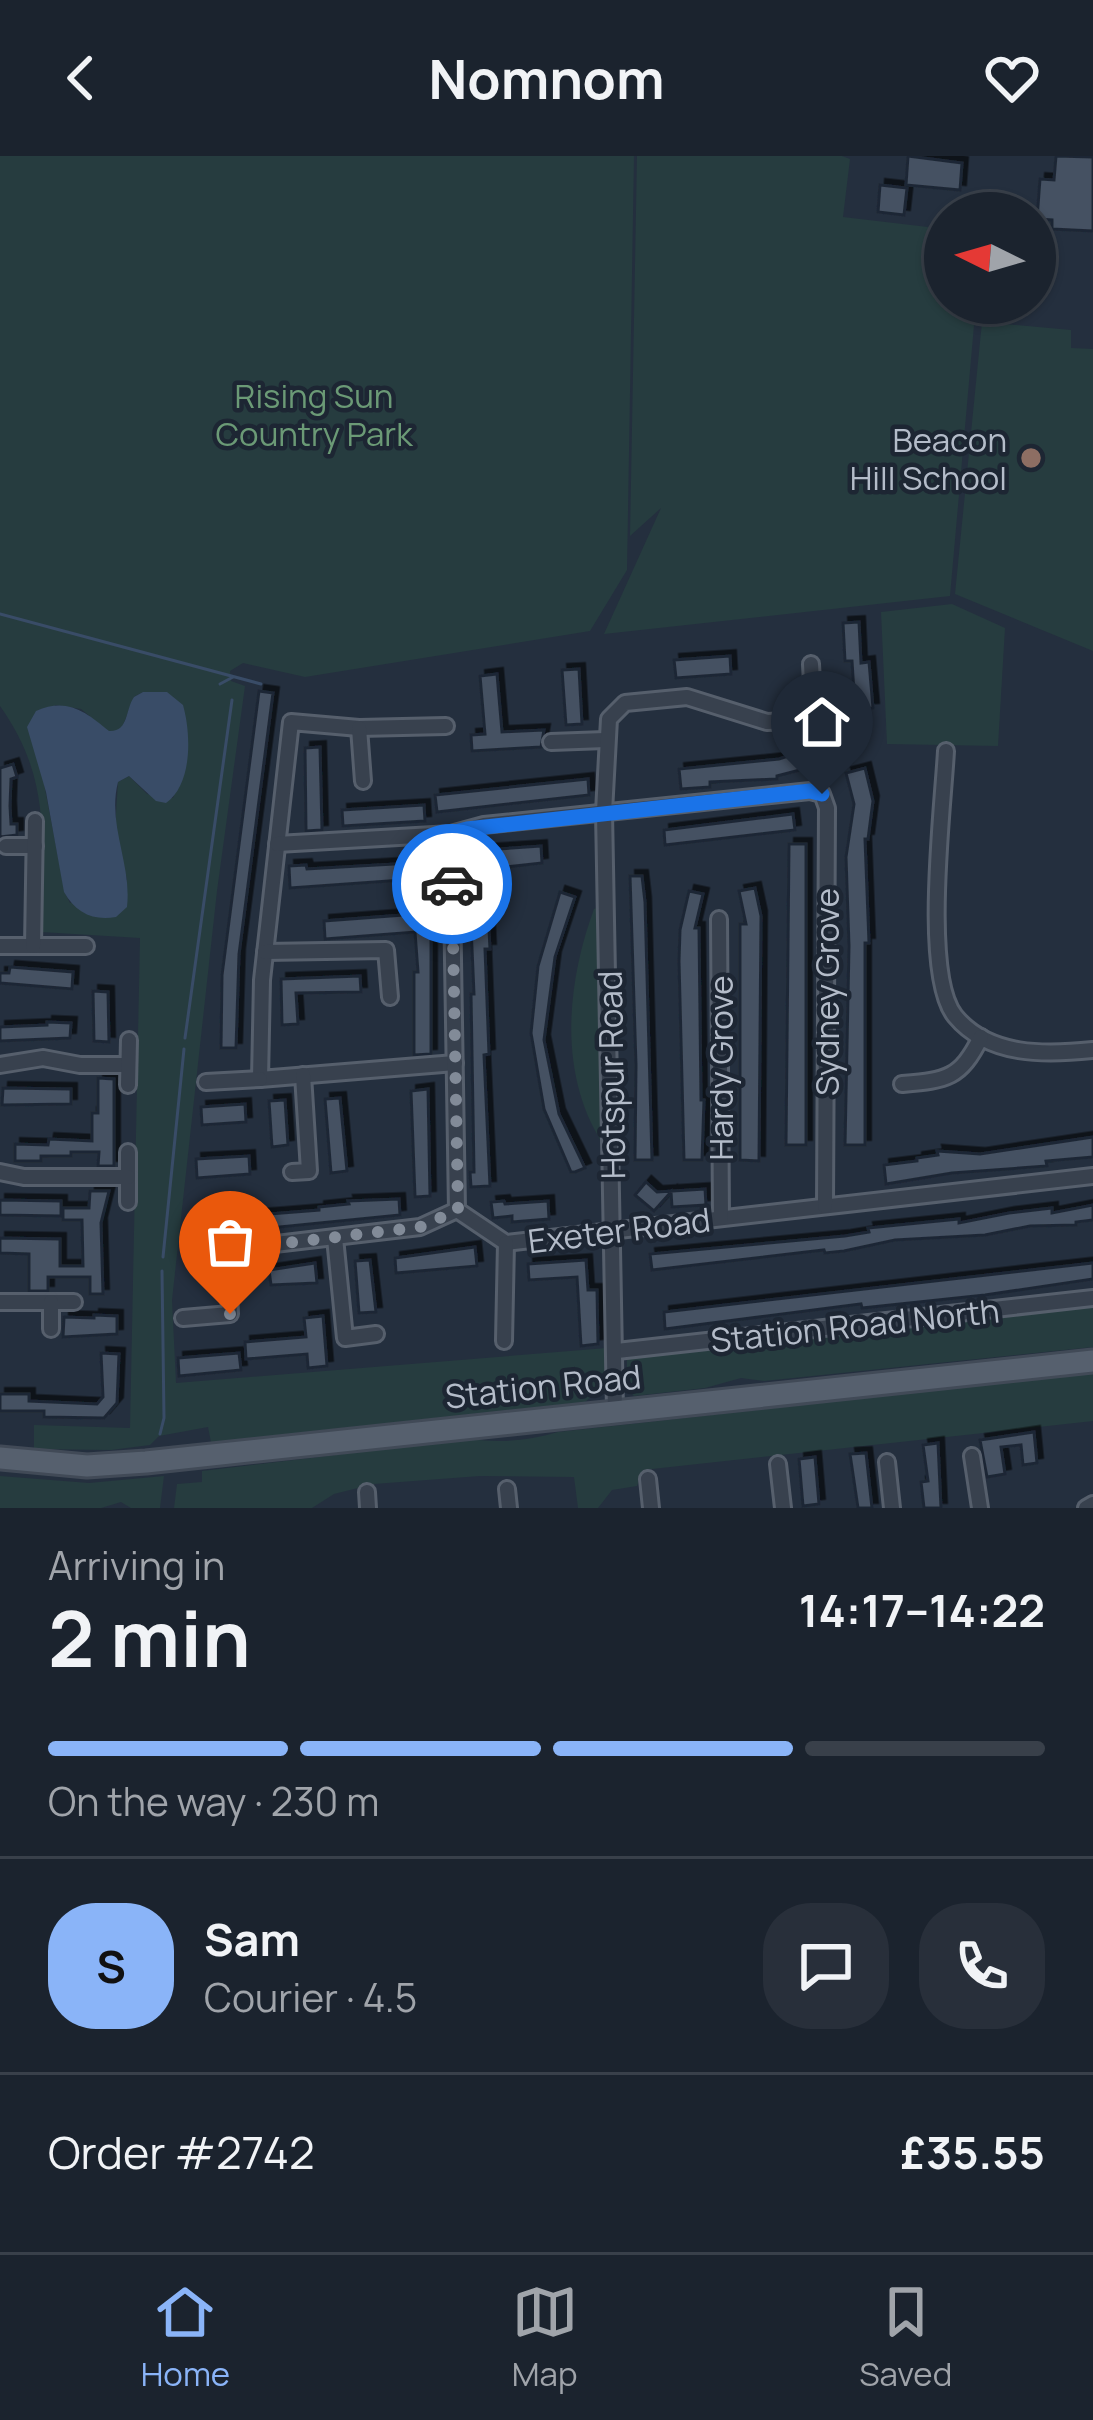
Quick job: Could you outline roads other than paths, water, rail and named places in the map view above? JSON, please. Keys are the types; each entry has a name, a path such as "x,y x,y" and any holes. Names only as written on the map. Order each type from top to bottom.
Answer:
{"main road":[{"name":"Station Road","path":"0,1458 63,1466 109,1465 1093,1361"}],"street":[{"path":"811,664 814,721"},
{"path":"551,742 605,740 609,719 618,706 655,700 696,698 767,722 832,719"},
{"path":"260,1079 265,952 291,722 359,728 446,726"},
{"path":"359,728 363,781"},
{"name":"Hotspur Road","path":"605,740 615,1411"},
{"path":"946,751 935,948 953,1014 980,1037 1019,1052 1093,1050"},
{"name":"Sydney Grove","path":"278,844 451,833 604,812 810,791 822,794 826,800 825,1206"},
{"path":"33,946 35,820"},
{"path":"198,1232 199,1252 227,1250 420,1227 458,1210 451,833"},
{"path":"6,846 35,846"},
{"name":"Hardy Grove","path":"718,919 721,1218"},
{"path":"0,946 86,946"},
{"path":"265,952 386,950 390,997"},
{"path":"902,1084 951,1078 969,1060 980,1037"},
{"path":"128,1084 129,1040"},
{"path":"0,1065 43,1058 80,1065 128,1065"},
{"path":"215,1077 260,1079 455,1063"},
{"path":"292,1172 309,1171 303,1076"},
{"path":"128,1152 128,1202"},
{"path":"0,1172 24,1177 128,1177"},
{"name":"Exeter Road","path":"458,1210 506,1243 1093,1176"},
{"path":"335,1238 345,1338 376,1334"},
{"path":"504,1340 506,1243"},
{"path":"183,1318 230,1314 227,1250"},
{"path":"12,1284 6,1302 74,1302"},
{"name":"Station Road North","path":"617,1352 1093,1298"},
{"path":"51,1302 51,1329"},
{"path":"972,1456 980,1508"},
{"path":"887,1462 892,1508"},
{"path":"778,1464 783,1508"},
{"path":"648,1479 651,1508"},
{"path":"507,1490 509,1508"}],"water":[{"path":"167,692 183,705 188,729 185,771 166,803 156,801 129,776 118,782 115,814 127,907 116,917 100,918 80,910 64,892 46,792 27,727 36,711 67,706 115,730 123,724 134,697"}],"waterway":[{"path":"0,614 261,684"},
{"path":"220,684 233,677"},
{"path":"185,1038 232,700"},
{"path":"163,1257 184,1049"},
{"path":"160,1434 164,1418 162,1271"}],"place":[{"name":"Beacon Hill School","path":"1031,458"}],"park label":[{"name":"Rising Sun Country Park","path":"314,414"}]}
